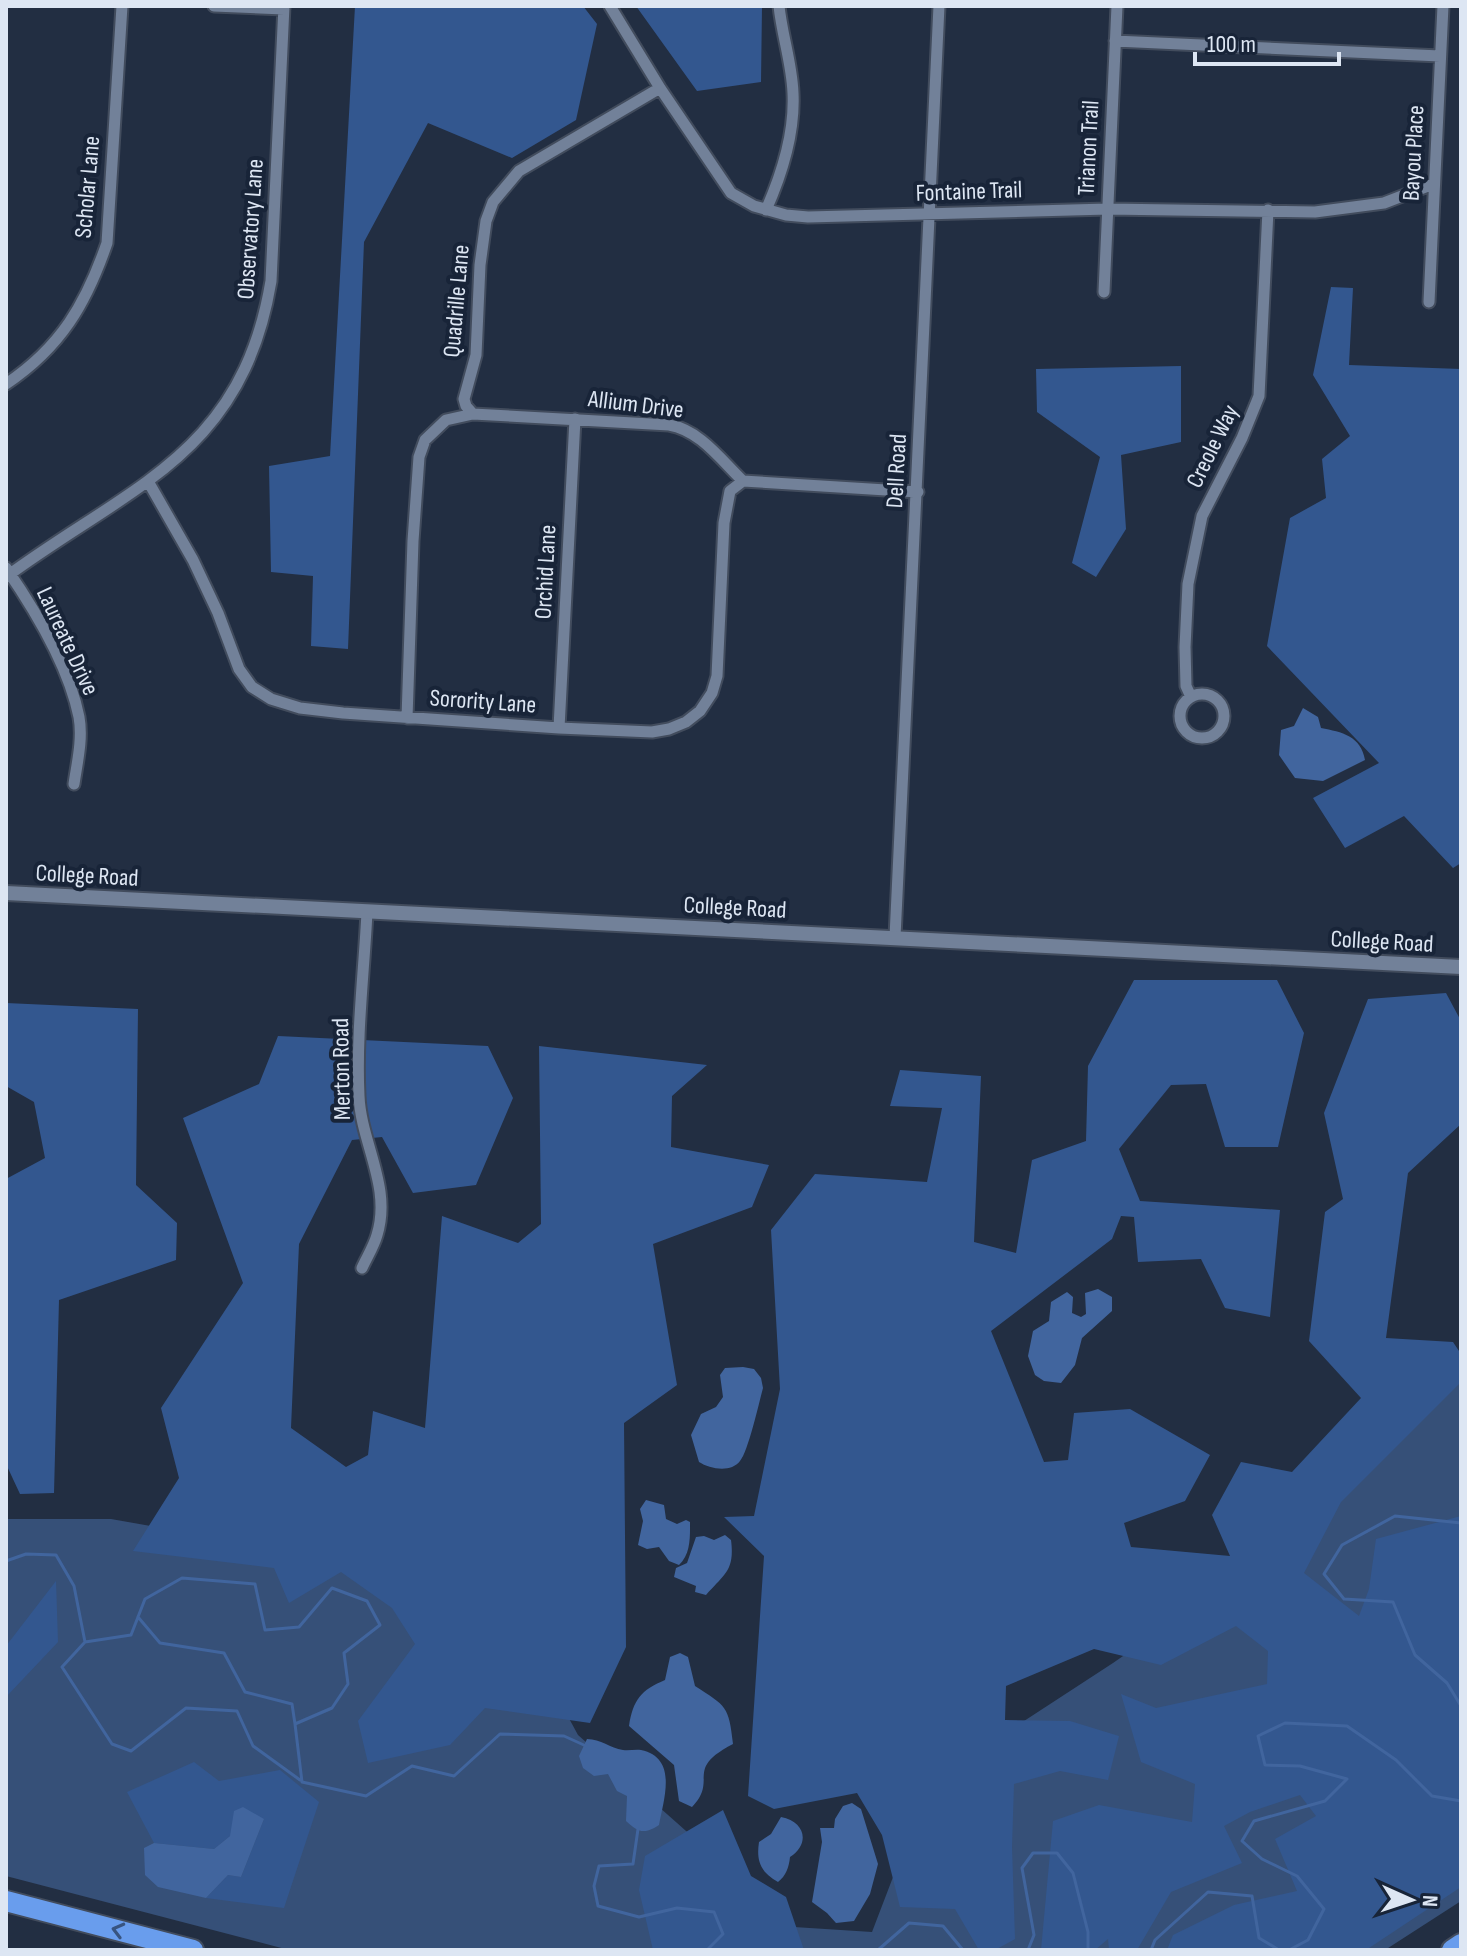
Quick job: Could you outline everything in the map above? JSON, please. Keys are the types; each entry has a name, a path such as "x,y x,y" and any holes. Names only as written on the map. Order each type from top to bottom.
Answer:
{"highway":[{"path":"6,1901 193,1950"},
{"path":"1452,1950 1461,1944"}],"street":[{"name":"Scholar Lane","path":"6,384 46,352 68,326 80,309 107,243 122,6"},
{"path":"214,6 284,8"},
{"name":"Fontaine Trail","path":"610,6 660,88 731,193 742,202 766,210 808,217 1108,209 1315,212 1384,203 1433,184"},
{"path":"766,210 789,139 793,111 793,92 779,6"},
{"name":"Dell Road","path":"895,937 939,6"},
{"name":"Trianon Trail","path":"1104,292 1117,6"},
{"name":"Bayou Place","path":"1429,302 1443,6"},
{"name":"Observatory Lane","path":"7,573 149,483 192,445 213,421 244,373 265,319 271,281 284,8"},
{"path":"1115,41 1440,56"},
{"name":"Quadrille Lane","path":"473,414 464,399 476,355 480,265 486,221 493,202 519,171 660,88"},
{"name":"Creole Way","path":"1191,697 1186,686 1188,584 1202,516 1242,438 1259,396 1268,210"},
{"path":"407,718 419,457 425,440 446,420 473,414"},
{"name":"Allium Drive","path":"473,414 684,427 743,481"},
{"name":"Orchid Lane","path":"559,728 575,419"},
{"path":"743,481 918,492"},
{"name":"Sorority Lane","path":"149,483 193,560 218,613 239,669 252,687 271,699 300,708 407,718 661,731 686,722 700,711 712,693 717,676 726,506 730,491 743,481"},
{"name":"Laureate Drive","path":"7,573 37,616 66,676 79,717 81,737 74,784"},
{"name":"College Road","path":"6,893 1461,967"},
{"name":"Merton Road","path":"362,1268 378,1234 381,1215 381,1193 365,1134 359,1093 367,912"}],"shaded area":[{"path":"355,6 583,6 597,24 576,120 512,158 428,123 364,242 348,649 311,646 313,576 271,572 269,466 330,456"},
{"path":"636,6 762,6 761,82 697,91"},
{"path":"1331,287 1353,288 1349,365 1461,369 1461,863 1453,868 1404,816 1345,848 1313,798 1379,763 1267,646 1290,518 1326,498 1322,459 1350,436 1313,375"},
{"path":"1181,366 1181,442 1121,455 1126,529 1096,577 1072,563 1100,457 1037,412 1036,369"},
{"path":"1303,708 1318,717 1321,728 1355,740 1365,760 1323,781 1295,778 1279,755 1281,730 1294,726"},
{"path":"1134,980 1277,980 1304,1033 1278,1147 1225,1147 1206,1084 1171,1085 1119,1149 1140,1201 1280,1210 1270,1317 1225,1308 1201,1259 1138,1262 1134,1217 1121,1216 1112,1239 991,1331 1044,1462 1068,1460 1074,1413 1130,1409 1210,1455 1185,1501 1124,1523 1131,1547 1230,1556 1212,1515 1241,1462 1292,1472 1361,1398 1309,1341 1325,1212 1343,1199 1324,1113 1368,999 1446,993 1461,1021 1461,1124 1408,1173 1386,1338 1453,1342 1461,1354 1461,1382 1341,1502 1304,1573 1359,1616 1369,1589 1376,1539 1461,1516 1461,1887 1366,1950 1167,1950 1173,1935 1234,1905 1297,1891 1275,1839 1316,1816 1300,1795 1250,1812 1224,1826 1242,1863 1171,1892 1137,1950 1109,1950 1108,1939 1095,1950 1041,1950 1053,1821 1099,1805 1192,1822 1195,1784 1141,1762 1121,1694 1156,1708 1267,1684 1268,1651 1236,1626 1161,1665 1094,1649 1006,1686 1005,1720 1070,1721 1119,1736 1108,1780 1060,1771 1014,1784 1012,1847 1015,1939 995,1950 979,1950 955,1909 900,1907 882,1835 857,1793 774,1809 748,1796 764,1556 724,1517 754,1516 780,1389 771,1230 815,1174 927,1182 942,1108 890,1106 900,1070 981,1076 974,1242 1016,1253 1032,1160 1086,1141 1088,1066"},
{"path":"6,1003 138,1009 136,1185 177,1223 176,1260 59,1300 54,1493 20,1494 6,1464 6,1179 45,1158 34,1102 6,1086"},
{"path":"278,1036 488,1046 513,1098 476,1185 413,1193 382,1137 352,1140 299,1244 291,1428 346,1467 368,1455 373,1411 425,1428 442,1216 518,1243 541,1224 539,1046 707,1065 672,1096 671,1147 769,1165 752,1207 653,1244 677,1385 624,1423 626,1647 590,1723 485,1708 450,1745 368,1763 358,1721 415,1644 392,1608 341,1572 289,1603 274,1568 133,1551 179,1478 161,1408 243,1283 183,1118 259,1084"},
{"path":"1098,1289 1112,1297 1112,1311 1082,1338 1075,1365 1061,1383 1044,1381 1035,1375 1028,1356 1033,1331 1049,1321 1051,1302 1067,1292 1073,1297 1072,1313 1081,1317 1086,1314 1085,1293"},
{"path":"1461,1355 1461,1901 1385,1950 289,1950 6,1876 6,1519 111,1519 349,1561 546,1676 578,1735 794,1927 872,1932 929,1783 1113,1663 1283,1545"},
{"path":"725,1368 754,1369 761,1378 763,1388 740,1461 720,1469 699,1462 691,1435 701,1414 716,1407 723,1397 720,1375"},
{"path":"646,1500 664,1505 666,1519 677,1524 686,1520 690,1522 688,1550 679,1565 669,1561 659,1547 647,1549 638,1545 643,1521 640,1509"},
{"path":"725,1535 731,1540 730,1565 706,1595 695,1592 696,1586 674,1577 676,1568 687,1563 696,1537 714,1540"},
{"path":"56,1581 58,1642 6,1697 6,1646"},
{"path":"680,1653 688,1657 695,1686 724,1708 730,1722 733,1744 709,1761 705,1768 703,1789 692,1807 679,1801 674,1765 629,1726 640,1697 665,1680 670,1657"},
{"path":"587,1739 623,1750 641,1750 653,1754 660,1761 666,1780 659,1825 641,1831 626,1821 627,1796 617,1791 608,1774 594,1776 583,1768 579,1756"},
{"path":"194,1762 219,1781 280,1770 319,1802 284,1908 206,1898 228,1875 241,1877 264,1819 230,1836 214,1849 154,1843 127,1792"},
{"path":"852,1803 861,1809 878,1864 870,1894 854,1921 836,1923 812,1902 822,1842 820,1828 834,1828 835,1819 843,1806"},
{"path":"243,1807 264,1819 241,1877 228,1875 206,1898 158,1887 145,1875 144,1848 154,1843 214,1849 230,1836 234,1811"},
{"path":"723,1810 751,1876 786,1897 804,1950 653,1950 639,1890 645,1856"},
{"path":"781,1817 800,1828 803,1840 790,1857 787,1871 778,1882 761,1866 758,1849 759,1842 771,1834"}],"waterway":[{"path":"1461,1523 1395,1516 1342,1545 1324,1574 1344,1599 1393,1602 1415,1655 1447,1683 1461,1706"},
{"path":"6,1561 26,1554 56,1555 74,1586 85,1642 131,1635 145,1599 182,1578 255,1584 265,1630 299,1627 332,1588 367,1601 380,1625 344,1653 348,1684 332,1708 295,1724 302,1782 366,1796 412,1766 454,1776 500,1734 564,1736 586,1746"},
{"path":"138,1617 160,1643 224,1653 245,1692 292,1704 295,1724"},
{"path":"85,1642 62,1667 112,1744 131,1751 186,1708 237,1711 253,1746 300,1780"},
{"path":"1289,1950 1308,1940 1324,1909 1297,1876 1262,1859 1242,1841 1254,1821 1325,1801 1347,1779 1300,1766 1265,1765 1258,1736 1285,1723 1347,1726 1396,1760 1432,1796 1461,1801"},
{"path":"638,1829 633,1864 599,1866 594,1886 598,1906 639,1917 677,1908 714,1912 723,1934 707,1950"},
{"path":"1028,1950 1034,1935 1022,1868 1033,1853 1057,1853 1073,1873 1088,1932 1088,1950"},
{"path":"1151,1950 1155,1940 1208,1892 1252,1896 1259,1938 1279,1950"},
{"path":"878,1950 909,1923 943,1926 963,1950"}]}
